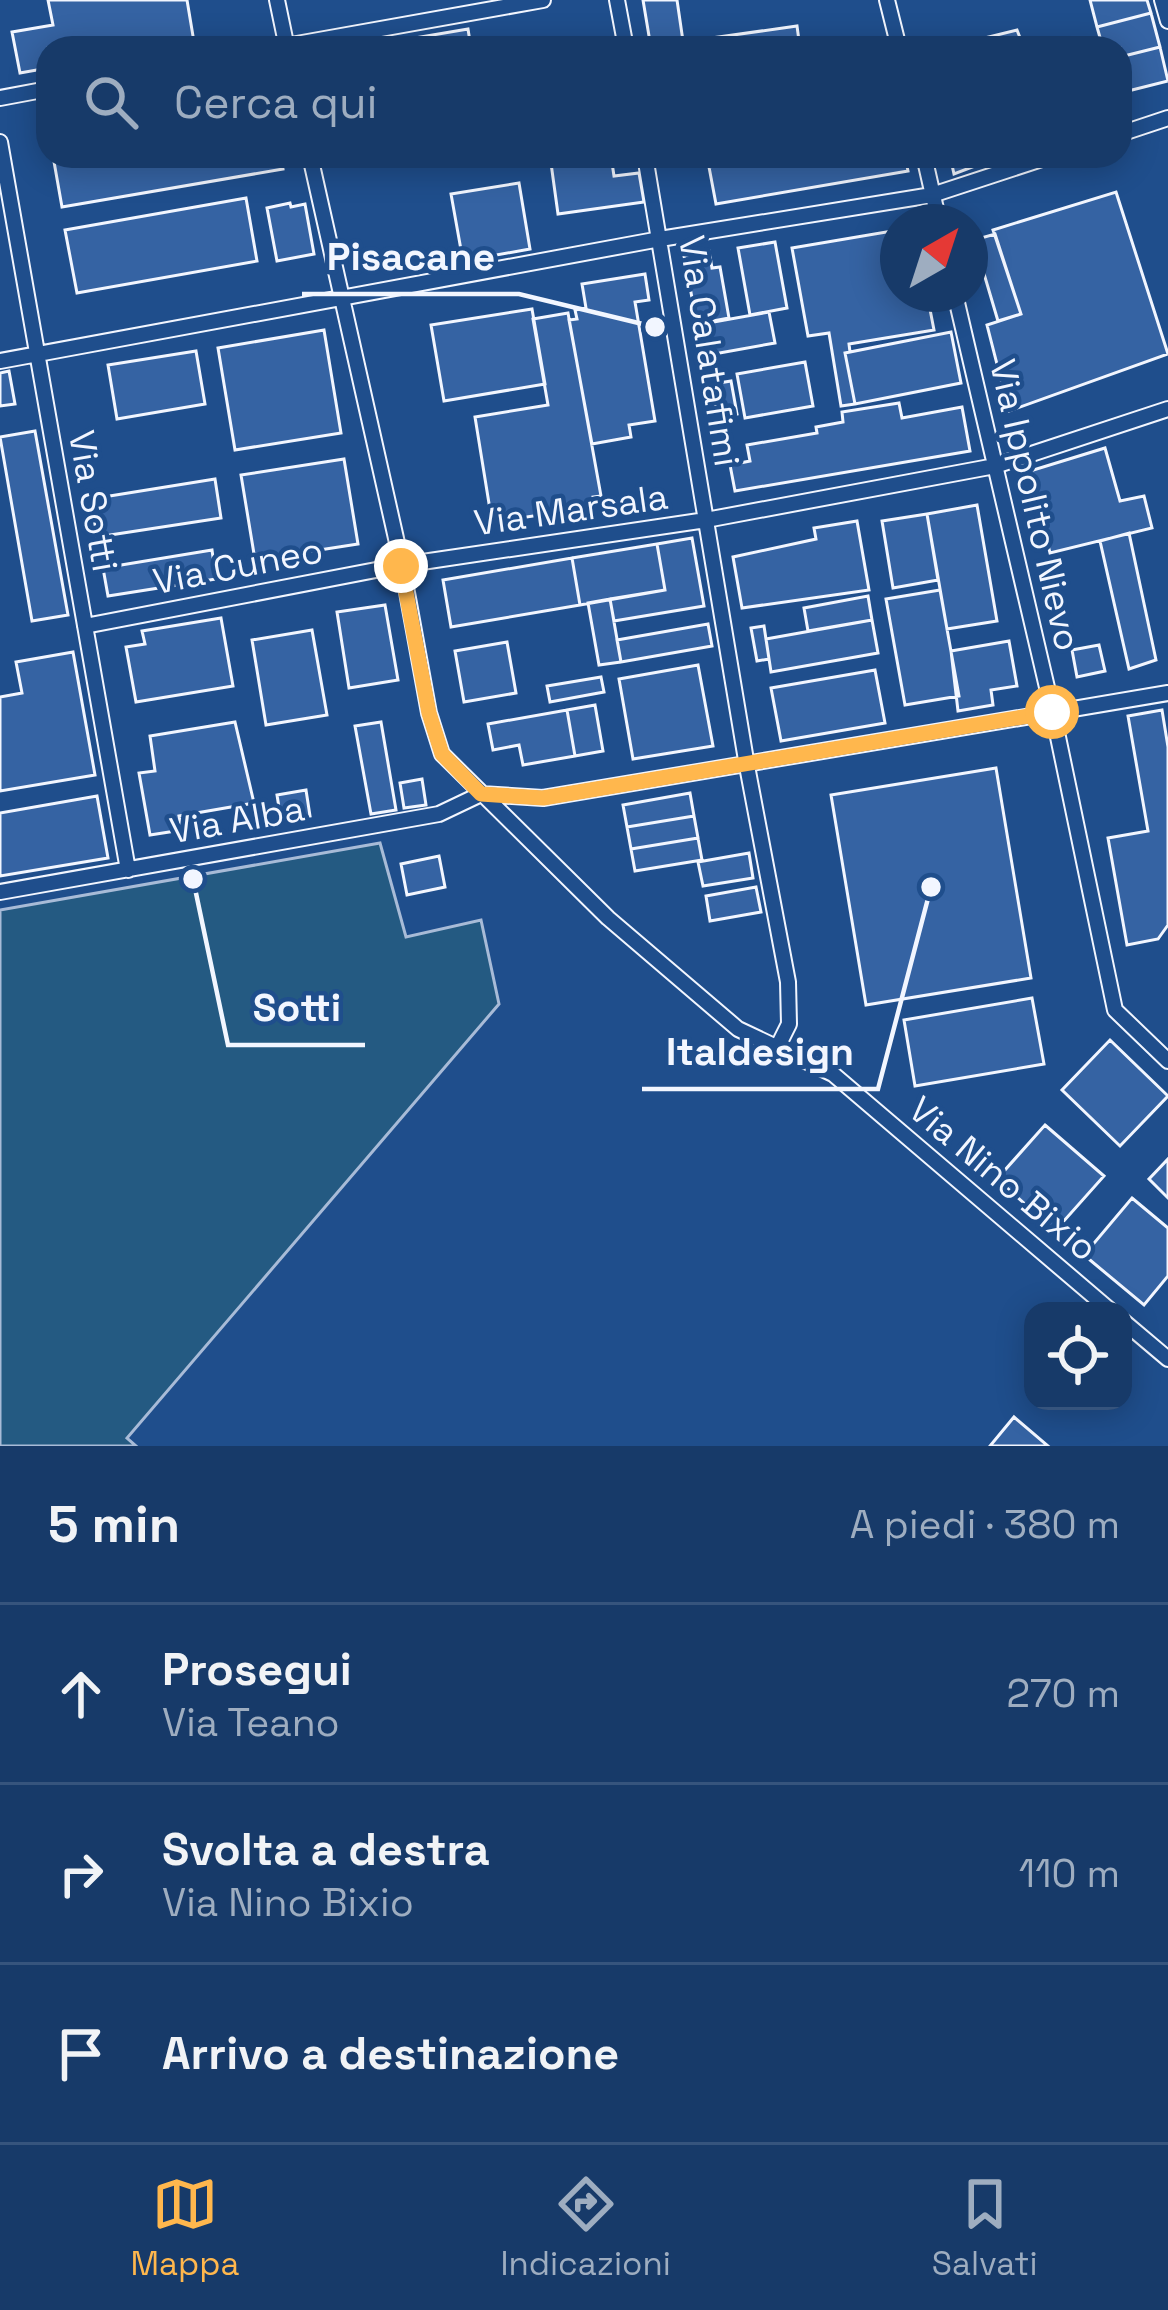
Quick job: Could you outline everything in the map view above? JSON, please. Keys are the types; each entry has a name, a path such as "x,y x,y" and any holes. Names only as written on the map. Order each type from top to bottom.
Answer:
{"street":[{"path":"278,0 282,36"},
{"path":"344,36 543,0"},
{"path":"617,0 624,36"},
{"path":"887,0 895,36"},
{"path":"1162,0 1168,21"},
{"path":"0,98 36,91"},
{"path":"1132,130 1168,118"},
{"name":"Via Sotti","path":"0,142 128,870"},
{"name":"Via Nino Bixio","path":"312,168 429,713 442,754 608,919 738,1029 833,1074 1101,1302"},
{"name":"Via Calatafimi","path":"647,168 791,1010 776,1050"},
{"path":"927,168 934,204"},
{"path":"0,362 660,239 932,194 1013,168"},
{"name":"Via Ippolito Nievo","path":"960,312 1115,1010 1168,1061"},
{"name":"Via Marsala","path":"401,566 706,520 995,466 1168,409"},
{"name":"Via Cuneo","path":"85,626 401,566"},
{"path":"481,794 543,798 1168,694"},
{"name":"Via Alba","path":"0,892 439,814 481,794"},
{"path":"1132,1329 1168,1359"}],"shaded area":[{"path":"380,843 406,937 481,920 499,1004 127,1438 136,1446 0,1446 0,910"}],"building":[{"path":"48,0 187,0 193,36 36,36 36,70 20,73 12,32 53,25"},
{"path":"643,0 677,0 682,36 649,36"},
{"path":"1090,0 1147,0 1151,13 1097,27"},
{"path":"1151,13 1160,47 1132,54 1132,36 1100,36 1097,27"},
{"path":"797,26 798,36 726,36"},
{"path":"468,29 469,36 427,36"},
{"path":"1160,47 1168,81 1132,90 1132,54"},
{"path":"55,168 283,168 283,169 62,207"},
{"path":"552,168 613,168 614,176 639,173 644,202 558,214"},
{"path":"709,168 908,171 716,204"},
{"path":"519,183 530,249 463,261 451,194"},
{"path":"1116,192 1168,354 1009,411 987,325 1021,314 993,230"},
{"path":"246,198 257,261 77,293 65,230"},
{"path":"290,203 291,207 305,204 314,254 277,261 267,208"},
{"path":"880,233 880,312 930,312 934,330 849,344 850,352 845,353 855,404 841,406 829,333 808,336 792,248"},
{"path":"995,234 1021,314 998,321 988,287 988,236"},
{"path":"775,242 787,308 750,315 738,248"},
{"path":"709,251 712,268 720,267 729,318 697,324 684,256"},
{"path":"645,274 649,300 635,302 655,421 629,425 631,437 592,444 569,320 577,319 575,310 586,308 582,284"},
{"path":"532,309 545,384 444,401 431,325"},
{"path":"769,312 775,343 714,354 708,323"},
{"path":"568,313 601,496 593,497 594,507 492,522 475,417 548,405 533,319"},
{"path":"324,330 341,433 235,450 218,348"},
{"path":"951,332 961,383 855,404 845,353"},
{"path":"196,351 205,404 117,419 108,365"},
{"path":"805,362 813,406 745,418 737,374"},
{"path":"9,371 15,404 0,406 0,373"},
{"path":"731,381 737,414 718,417 712,390"},
{"path":"899,403 902,418 962,407 970,451 735,491 730,465 750,461 747,445 817,433 816,427 843,422 842,412"},
{"path":"35,431 68,615 32,621 0,437"},
{"path":"1105,448 1120,501 1144,496 1152,528 1050,553 1030,471"},
{"path":"344,459 358,544 255,560 241,475"},
{"path":"215,479 221,518 97,537 91,499"},
{"path":"977,505 997,621 947,629 927,514"},
{"path":"927,514 938,580 893,588 882,521"},
{"path":"857,521 869,590 742,608 733,557 816,539 814,528"},
{"path":"1129,533 1156,660 1129,669 1100,541"},
{"path":"692,538 704,606 614,621 610,599 665,590 657,544"},
{"path":"657,544 665,590 580,605 572,558"},
{"path":"212,550 216,579 108,596 103,568"},
{"path":"572,558 580,605 451,627 443,580"},
{"path":"940,590 959,696 905,705 886,599"},
{"path":"868,596 872,620 808,631 804,608"},
{"path":"610,599 621,662 599,665 588,603"},
{"path":"385,605 398,680 349,688 337,612"},
{"path":"221,618 233,686 136,702 126,647 145,644 142,631"},
{"path":"872,620 878,653 771,672 766,639"},
{"path":"708,624 712,646 621,662 617,640"},
{"path":"764,626 769,659 757,661 751,628"},
{"path":"312,630 327,715 266,725 252,640"},
{"path":"1009,641 1017,686 991,690 993,705 958,711 951,651"},
{"path":"507,642 516,693 464,702 455,651"},
{"path":"1099,645 1105,671 1077,677 1072,650"},
{"path":"73,652 95,775 0,791 0,697 22,693 16,662"},
{"path":"698,665 713,746 633,759 619,679"},
{"path":"875,670 885,723 781,741 771,688"},
{"path":"601,677 604,692 550,702 547,686"},
{"path":"595,705 603,751 575,756 567,710"},
{"path":"567,710 575,756 523,765 519,745 493,750 488,724"},
{"path":"1162,710 1168,747 1168,925 1158,939 1127,945 1108,838 1148,831 1128,716"},
{"path":"235,722 254,803 179,816 182,830 150,835 139,773 155,771 150,736"},
{"path":"381,722 396,810 371,814 355,726"},
{"path":"996,768 1031,978 866,1005 831,795"},
{"path":"422,779 426,805 404,808 400,783"},
{"path":"306,790 310,816 281,820 277,795"},
{"path":"690,793 694,816 627,827 623,805"},
{"path":"97,796 108,858 0,876 0,813"},
{"path":"694,816 698,838 631,849 627,827"},
{"path":"698,838 702,860 635,871 631,849"},
{"path":"749,853 753,878 703,886 698,862"},
{"path":"439,856 445,887 407,895 401,864"},
{"path":"756,887 761,912 710,921 706,896"},
{"path":"1032,998 1044,1064 915,1086 904,1020"},
{"path":"1110,1040 1168,1096 1120,1146 1062,1090"},
{"path":"1045,1125 1104,1176 1055,1231 997,1179"},
{"path":"1168,1159 1168,1198 1149,1179"},
{"path":"1132,1198 1168,1228 1168,1276 1144,1305 1084,1255"},
{"path":"1014,1417 1048,1446 990,1446"}],"place":[{"name":"Pisacane","path":"655,327"},
{"name":"Sotti","path":"193,879"},
{"name":"Italdesign","path":"931,887"}],"route":[{"path":"401,566 429,713 442,754 481,794 543,798 1052,712"}]}
